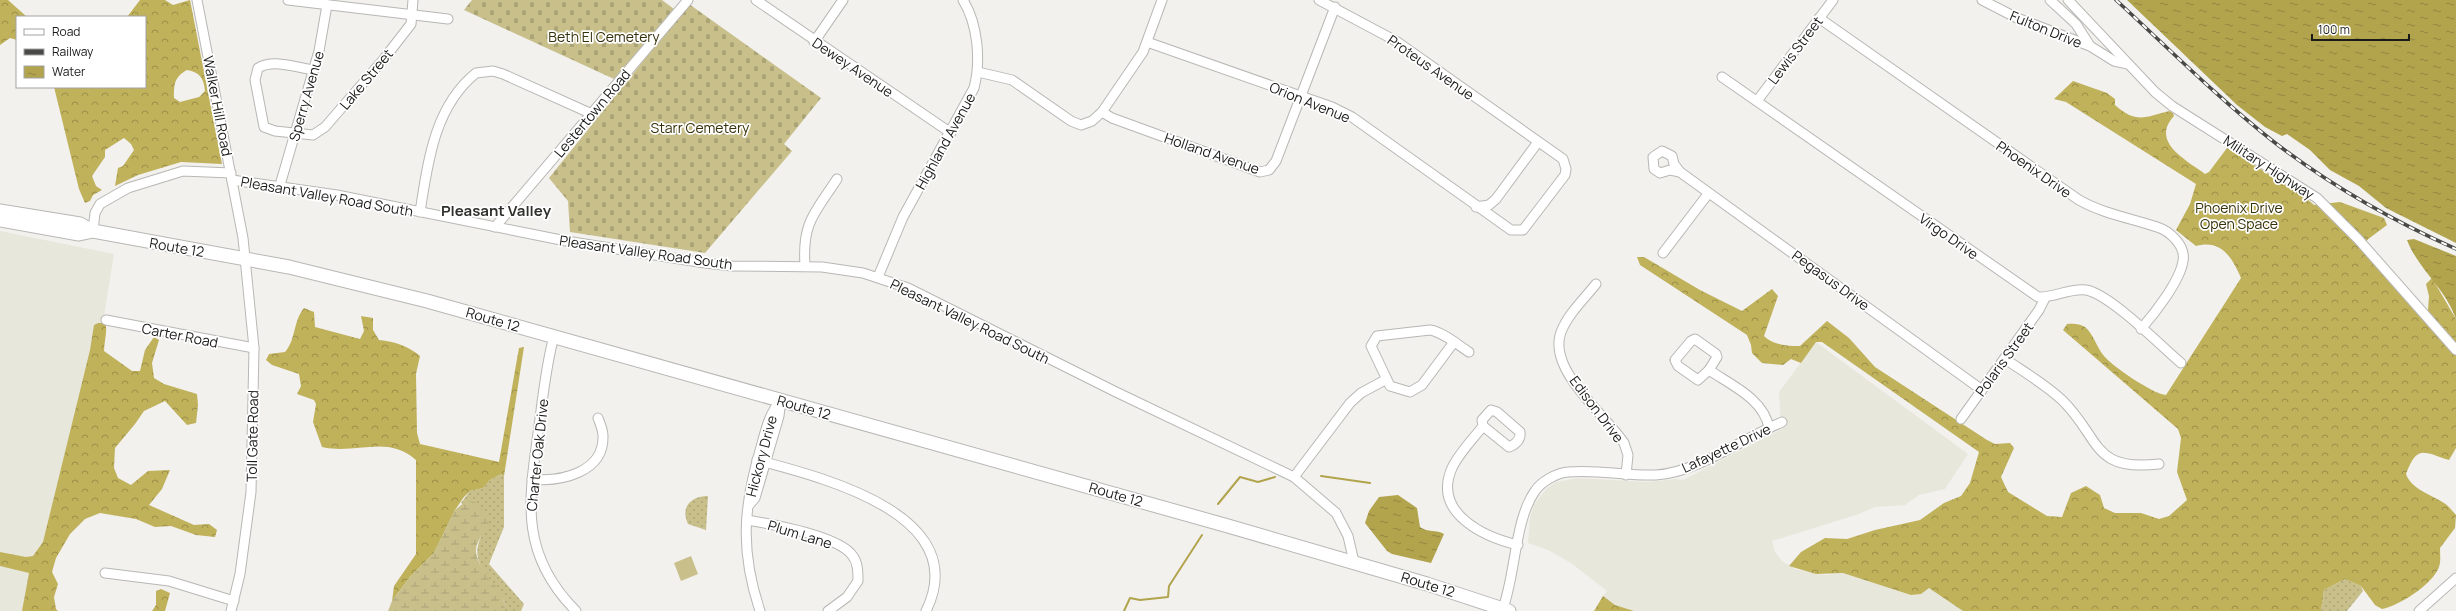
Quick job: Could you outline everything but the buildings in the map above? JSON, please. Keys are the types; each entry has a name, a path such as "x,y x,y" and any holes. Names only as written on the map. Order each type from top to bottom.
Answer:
{"highway":[{"name":"Route 12","path":"0,211 80,224 92,231 245,259 376,288 554,336 1354,562 1505,610"},
{"name":"Route 12","path":"0,220 77,234 92,231"}],"street":[{"name":"Walker Hill Road","path":"197,0 232,176 245,259"},
{"path":"288,0 448,19"},
{"name":"Lake Street","path":"313,70 275,64 265,64 258,68 256,80 264,127 313,135 325,127 384,60 411,24 413,0"},
{"name":"Lestertown Road","path":"495,227 688,0"},
{"name":"Dewey Avenue","path":"756,0 814,42 951,133"},
{"path":"814,42 843,0"},
{"name":"Highland Avenue","path":"878,277 903,217 951,133 971,93 978,72 973,25 963,0"},
{"path":"978,72 1012,80 1071,121 1081,125 1092,121 1102,112 1133,67 1147,42 1162,0"},
{"name":"Proteus Avenue","path":"1319,0 1335,7 1396,41 1562,159 1566,169 1565,175 1523,230 1511,230 1476,206"},
{"name":"Lewis Street","path":"1757,101 1833,0"},
{"name":"Fulton Drive","path":"1982,0 2017,18 2090,46 2114,61 2128,64"},
{"path":"2050,0 2076,24 2090,46"},
{"name":"Military Highway","path":"2068,0 2128,64 2172,106 2317,198 2358,239 2456,350"},
{"name":"Sperry Avenue","path":"280,185 321,39 326,5"},
{"name":"Holland Avenue","path":"1102,112 1112,118 1260,172 1269,170 1276,161 1335,7"},
{"name":"Phoenix Drive","path":"1819,18 2079,200 2105,212 2158,227 2176,239 2182,250 2182,265 2173,283 2141,329"},
{"name":"Fulton Drive","path":"2090,46 2108,41"},
{"name":"Orion Avenue","path":"1147,42 1332,107 1352,117 1476,206"},
{"path":"420,212 430,153 443,114 455,95 476,73 493,71 503,74 592,114"},
{"name":"Virgo Drive","path":"1722,77 2032,294 2045,298"},
{"path":"1476,206 1489,204 1496,199 1538,142"},
{"name":"Pleasant Valley Road South","path":"92,231 95,213 99,205 106,198 128,188 183,171 232,176 566,241 705,263 732,266 805,265 878,277 908,288 1116,392 1294,477 1336,513 1348,536 1354,562"},
{"name":"Pegasus Drive","path":"1680,172 1708,194 1766,233 1982,390"},
{"path":"805,265 803,242 807,227 837,179"},
{"path":"1663,254 1708,194"},
{"name":"Toll Gate Road","path":"231,611 245,547 251,492 254,348 245,259"},
{"name":"Edison Drive","path":"1596,284 1570,315 1561,332 1558,346 1571,378 1624,443 1628,455 1626,475"},
{"path":"2045,298 2078,290 2088,290 2113,305 2181,363"},
{"name":"Polaris Street","path":"1961,419 2039,310 2045,298"},
{"name":"Carter Road","path":"106,320 254,348"},
{"path":"1454,342 1415,390 1410,392 1396,389 1386,380 1371,346 1377,336 1430,330 1435,331 1454,342 1469,352"},
{"name":"Charter Oak Drive","path":"554,336 548,356 532,479 530,522 535,542 552,581 575,611"},
{"path":"1695,339 1716,354 1717,357 1709,370 1700,379 1694,379 1678,366 1675,358 1691,340 1695,339"},
{"path":"2005,358 2063,401 2106,457 2125,465 2159,464"},
{"path":"1709,370 1759,404 1767,418 1769,428"},
{"path":"1294,477 1350,403 1362,393 1386,380"},
{"name":"Hickory Drive","path":"760,611 747,560 748,495 761,461 771,412 781,400"},
{"path":"532,479 561,479 585,468 599,451 603,436 598,418"},
{"name":"Lafayette Drive","path":"1505,610 1524,514 1530,499 1545,481 1567,472 1626,475 1673,473 1782,422"},
{"path":"1483,426 1452,468 1448,488 1450,499 1455,510 1468,525 1482,533 1518,545"},
{"path":"761,461 826,479 860,492 883,506 912,528 924,542 932,562 932,593 926,611"},
{"name":"Plum Lane","path":"747,520 808,533 831,541 852,554 857,567 858,581 847,596 828,611"},
{"path":"105,573 169,581 234,601"},
{"path":"2419,611 2432,602 2456,578"}],"shaded area":[{"path":"0,231 114,254 102,328 31,611 0,611"},
{"path":"1816,342 1968,454 1945,489 1919,495 1905,505 1875,507 1856,515 1772,541 1775,552 1782,561 1795,569 1825,575 1843,573 1911,595 1921,594 1929,587 1963,611 1634,611 1615,605 1603,596 1607,591 1571,563 1548,550 1528,543 1530,517 1534,505 1546,489 1556,482 1578,478 1648,482 1675,479 1683,480 1778,431 1781,427 1779,392"}],"green space":[{"path":"0,0 8,0 26,16 16,16 16,40 10,38 0,45"},
{"path":"140,0 165,0 173,5 190,0 222,164 181,162 138,175 115,186 118,168 123,166 134,150 131,144 124,138 105,150 105,157 92,176 96,186 102,190 93,195 90,201 85,203 79,189 54,88 146,88 146,16 128,16","holes":["187,70 195,72 204,83 205,91 199,97 180,102 174,98 174,89 177,79"]},
{"name":"Beth El Cemetery","path":"472,0 662,0 674,9 614,79 464,10"},
{"name":"Starr Cemetery","path":"689,4 821,98 784,144 792,151 705,253 570,232 568,201 549,178"},
{"name":"Phoenix Drive Open Space","path":"2073,81 2107,93 2115,99 2115,105 2122,111 2135,117 2147,117 2169,111 2173,113 2174,116 2168,125 2166,134 2168,142 2173,150 2205,174 2209,172 2227,148 2305,197 2314,205 2340,202 2384,218 2387,225 2367,240 2368,255 2417,311 2428,310 2429,296 2426,284 2432,278 2456,319 2456,448 2449,460 2427,453 2418,454 2410,464 2406,474 2412,484 2417,488 2449,507 2456,515 2455,528 2440,548 2439,567 2436,574 2423,587 2406,599 2382,609 2375,605 2361,586 2345,579 2324,590 2321,611 1963,611 1929,588 1921,594 1911,595 1843,573 1816,574 1789,566 1801,552 1825,538 1847,539 1875,530 1920,520 1944,503 1961,496 1970,483 1979,452 1822,342 1816,342 1801,363 1791,359 1783,365 1762,363 1752,353 1747,335 1640,265 1637,257 1644,257 1700,290 1742,311 1772,289 1778,296 1764,336 1776,343 1800,346 1827,321 1849,338 1875,367 1987,440 1995,444 2010,443 2014,448 2001,477 2008,492 2047,516 2062,517 2071,493 2086,486 2100,495 2104,508 2115,513 2141,513 2159,519 2169,516 2187,500 2177,472 2181,438 2178,429 2063,330 2067,324 2079,324 2085,327 2108,361 2143,385 2166,395 2241,278 2234,263 2219,248 2212,245 2196,246 2176,230 2190,204 2196,184 2066,102 2054,99"},
{"path":"304,308 314,312 315,327 360,339 364,331 361,316 373,318 373,330 379,340 401,345 420,356 416,374 417,433 420,444 499,462 519,348 524,347 504,476 501,474 490,480 483,488 470,491 464,497 455,510 434,553 410,577 392,601 394,586 416,554 416,460 405,452 394,448 371,447 335,449 322,447 313,422 316,404 314,400 297,394 301,386 299,374 272,365 266,360 269,354 285,352 289,347 300,313"},
{"path":"98,323 105,323 106,326 104,351 132,371 140,371 145,350 154,337 159,340 152,363 154,378 164,384 197,394 198,405 196,423 187,425 165,401 144,411 115,448 114,468 118,478 131,485 148,471 170,470 162,489 149,505 194,525 209,524 217,530 215,537 196,535 171,526 155,527 136,519 100,513 85,519 70,534 56,558 52,572 58,584 54,597 56,609 58,611 22,611 29,573 0,566 0,552 26,557 33,556 43,542 90,350 94,325"},
{"path":"501,474 504,476 504,527 489,564 524,604 521,611 505,611 502,596 486,575 479,561 477,554 478,547 489,522 461,503 470,491 483,488 490,480"},
{"path":"708,496 706,530 688,524 685,512 686,508 692,500"},
{"path":"466,501 475,502 490,518 487,527 476,547 476,552 482,568 501,595 505,611 388,611 392,601 410,577 434,553 455,510"},
{"path":"691,556 698,574 681,581 674,563"},
{"path":"2345,579 2361,586 2363,591 2347,611 2321,611 2324,590"},
{"path":"161,589 170,593 165,611 152,611 156,605 156,591"},
{"path":"1603,596 1615,605 1634,611 1594,611"}],"water":[{"path":"2127,0 2456,0 2456,243 2386,208 2359,186 2330,170 2310,150 2287,134 2282,136 2265,127 2237,105"},
{"path":"2414,239 2456,256 2456,319 2446,298 2418,260 2407,240"},
{"path":"1398,495 1417,508 1420,527 1444,534 1431,563 1392,554 1387,551 1365,523 1369,511 1379,497"}],"waterway":[{"path":"1321,476 1370,483"},
{"path":"1218,504 1240,477 1258,482 1275,477"},
{"path":"1124,611 1130,598 1140,600 1168,597 1169,586 1202,535"}],"railway":[{"path":"2116,0 2233,108 2295,158 2362,201 2408,226 2456,249"}],"district":[{"name":"Pleasant Valley","path":"496,210"}]}
